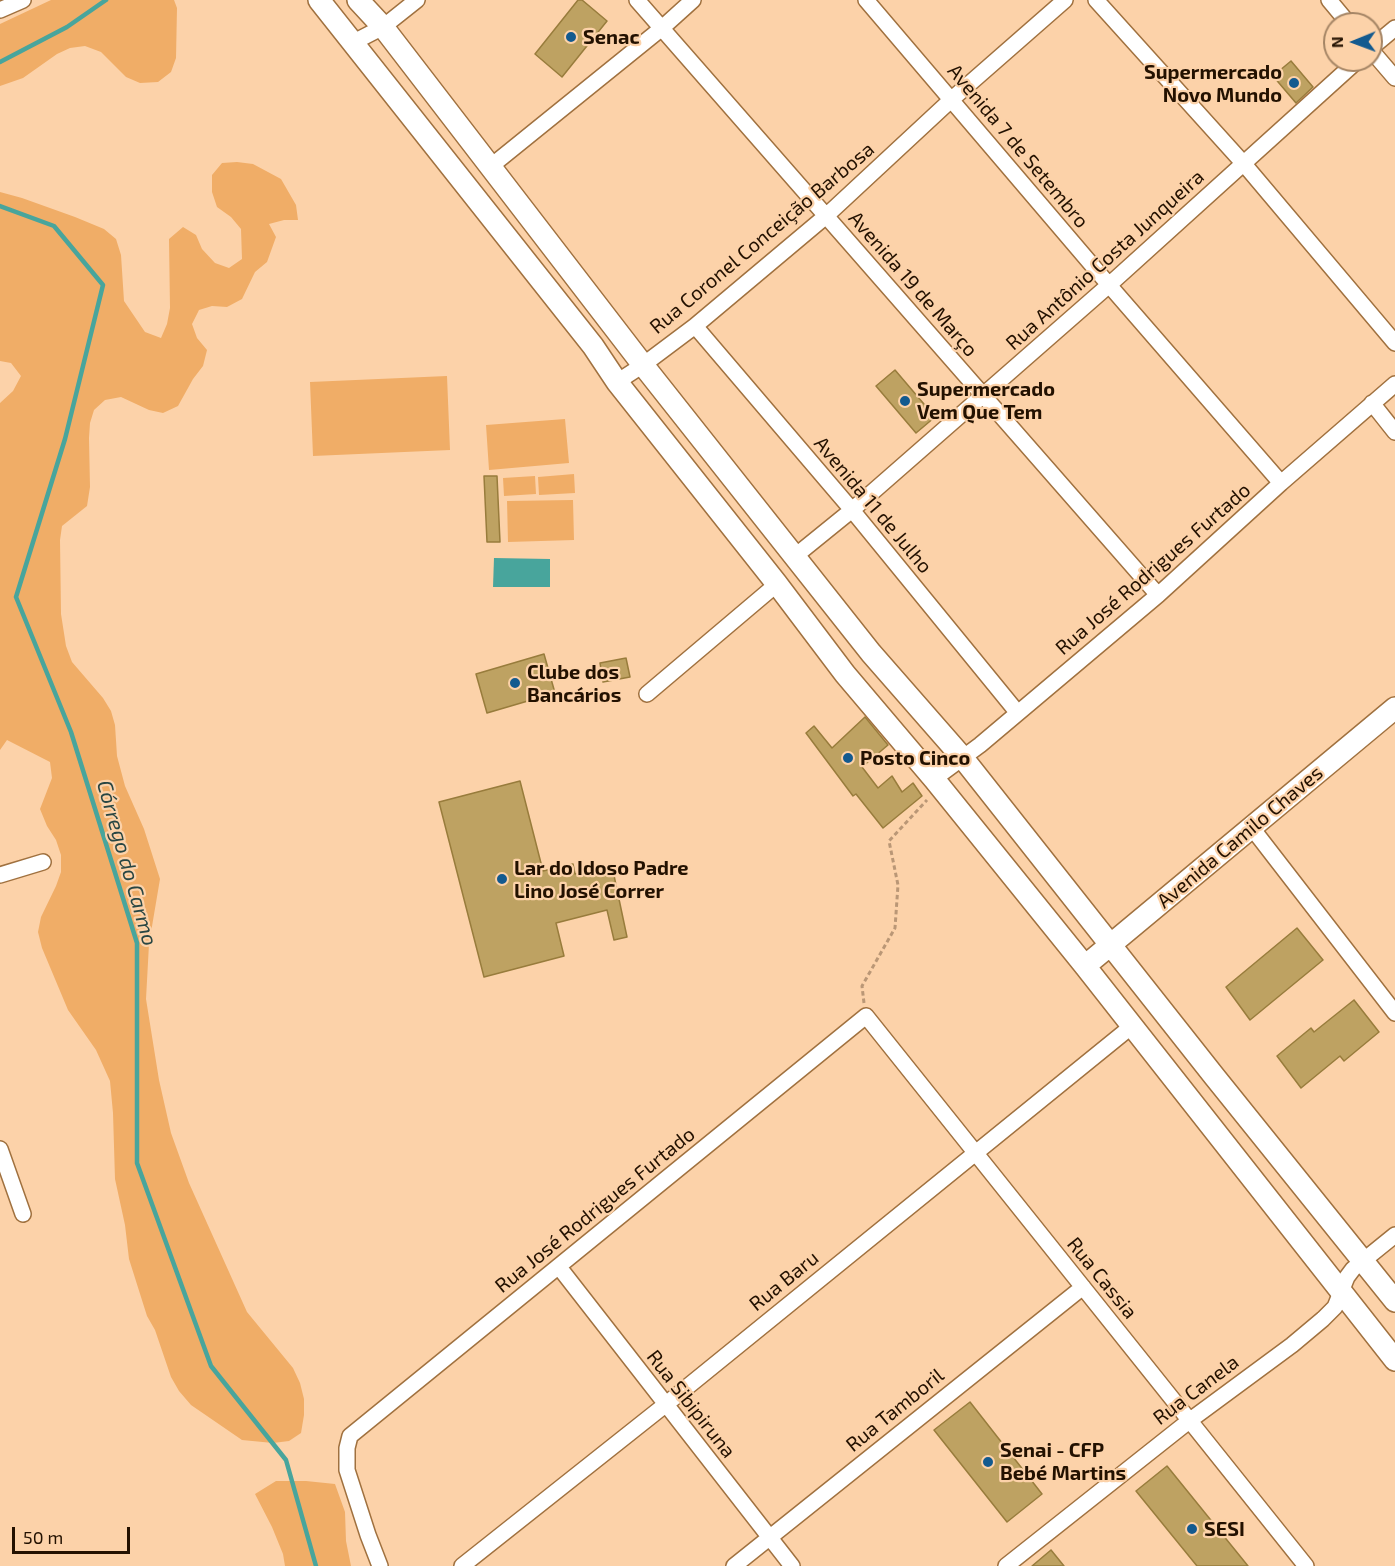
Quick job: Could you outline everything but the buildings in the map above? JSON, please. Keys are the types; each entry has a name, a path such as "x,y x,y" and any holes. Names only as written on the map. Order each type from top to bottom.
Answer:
{"main road":[{"path":"319,0 593,346 617,382 777,584 932,788 1085,966 1395,1359"},
{"path":"358,0 383,27 794,557 871,653 962,757 1395,1301"},
{"path":"845,674 871,653"},
{"name":"Avenida Camilo Chaves","path":"1085,966 1393,714"}],"street":[{"path":"0,10 23,0"},
{"path":"352,43 383,27 417,0"},
{"name":"Avenida 19 de Março","path":"637,0 1158,595"},
{"path":"490,167 662,28 693,0"},
{"name":"Avenida 7 de Setembro","path":"866,0 1281,483"},
{"name":"Rua Coronel Conceição Barbosa","path":"617,382 694,326 826,216 951,99 1065,0"},
{"path":"1096,0 1244,164 1395,343"},
{"path":"1329,0 1339,12"},
{"path":"1383,38 1395,28"},
{"path":"1383,64 1395,78"},
{"name":"Rua Antônio Costa Junqueira","path":"794,557 852,510 1109,285 1345,72"},
{"name":"Avenida 11 de Julho","path":"694,326 852,510 1017,712"},
{"name":"Rua José Rodrigues Furtado","path":"932,788 962,757 980,745 1158,595 1281,483 1395,384"},
{"path":"1372,404 1395,432"},
{"path":"647,694 777,584"},
{"path":"1252,828 1395,1013"},
{"path":"0,875 44,862"},
{"name":"Rua José Rodrigues Furtado","path":"380,1566 347,1470 347,1448 350,1436 866,1016"},
{"name":"Rua Cassia","path":"866,1016 1306,1566"},
{"name":"Rua Baru","path":"462,1566 665,1405 1132,1026"},
{"path":"0,1149 23,1214"},
{"name":"Rua Canela","path":"1006,1566 1189,1421 1292,1345 1323,1319 1335,1307 1347,1277 1363,1260 1395,1235"},
{"name":"Rua Sibipiruna","path":"559,1267 792,1566"},
{"name":"Rua Tamboril","path":"734,1566 1083,1287"}],"path":[{"path":"866,1016 862,986 895,928 898,885 890,841 926,802 932,788"}],"shaded area":[{"path":"51,0 174,0 177,8 176,58 171,72 158,82 140,83 126,77 101,52 85,46 70,48 57,54 23,78 0,86 0,24"},
{"path":"222,163 253,164 281,179 296,205 298,220 284,220 269,224 276,237 267,262 255,272 242,299 227,307 212,306 199,310 192,324 197,338 207,350 203,366 178,406 163,413 149,410 121,397 105,400 94,410 90,423 90,487 87,506 62,526 60,540 61,614 66,646 72,662 103,698 111,711 115,725 117,756 125,786 144,829 160,879 149,944 146,999 159,1080 171,1133 189,1183 247,1312 293,1368 300,1383 304,1399 301,1433 289,1441 273,1443 242,1440 191,1405 171,1377 155,1330 147,1316 129,1259 125,1225 115,1179 110,1081 96,1050 68,1010 42,948 38,932 41,917 61,872 61,855 56,840 40,809 52,778 50,762 7,740 0,750 0,403 13,391 21,376 11,363 0,361 0,192 75,217 104,229 116,239 121,255 124,301 145,332 161,338 170,308 169,239 183,227 196,235 202,249 215,263 229,268 242,259 241,229 231,217 217,207 212,192 212,175"},
{"path":"447,376 450,450 313,456 310,382"},
{"path":"565,419 569,463 489,470 486,425"},
{"path":"574,474 575,493 539,495 538,477"},
{"path":"535,476 536,494 504,496 503,478"},
{"path":"573,500 574,540 508,542 507,501"},
{"path":"276,1481 335,1484 345,1512 346,1541 351,1566 285,1566 283,1554 272,1527 255,1494"}],"water":[{"path":"494,558 550,559 550,587 493,587"}],"waterway":[{"path":"0,62 67,27 106,0"},
{"name":"Córrego do Carmo","path":"0,206 54,226 103,285 65,439 16,597 71,732 137,943 137,1163 211,1366 286,1460 316,1566"}],"place":[{"name":"Senac","path":"571,37"},
{"name":"Supermercado Novo Mundo","path":"1294,83"},
{"name":"Supermercado Vem Que Tem","path":"905,401"},
{"name":"Clube dos Bancários","path":"515,683"},
{"name":"Posto Cinco","path":"848,758"},
{"name":"Lar do Idoso Padre Lino José Correr","path":"502,879"},
{"name":"Senai - CFP Bebé Martins","path":"988,1462"},
{"name":"SESI","path":"1192,1529"}]}
